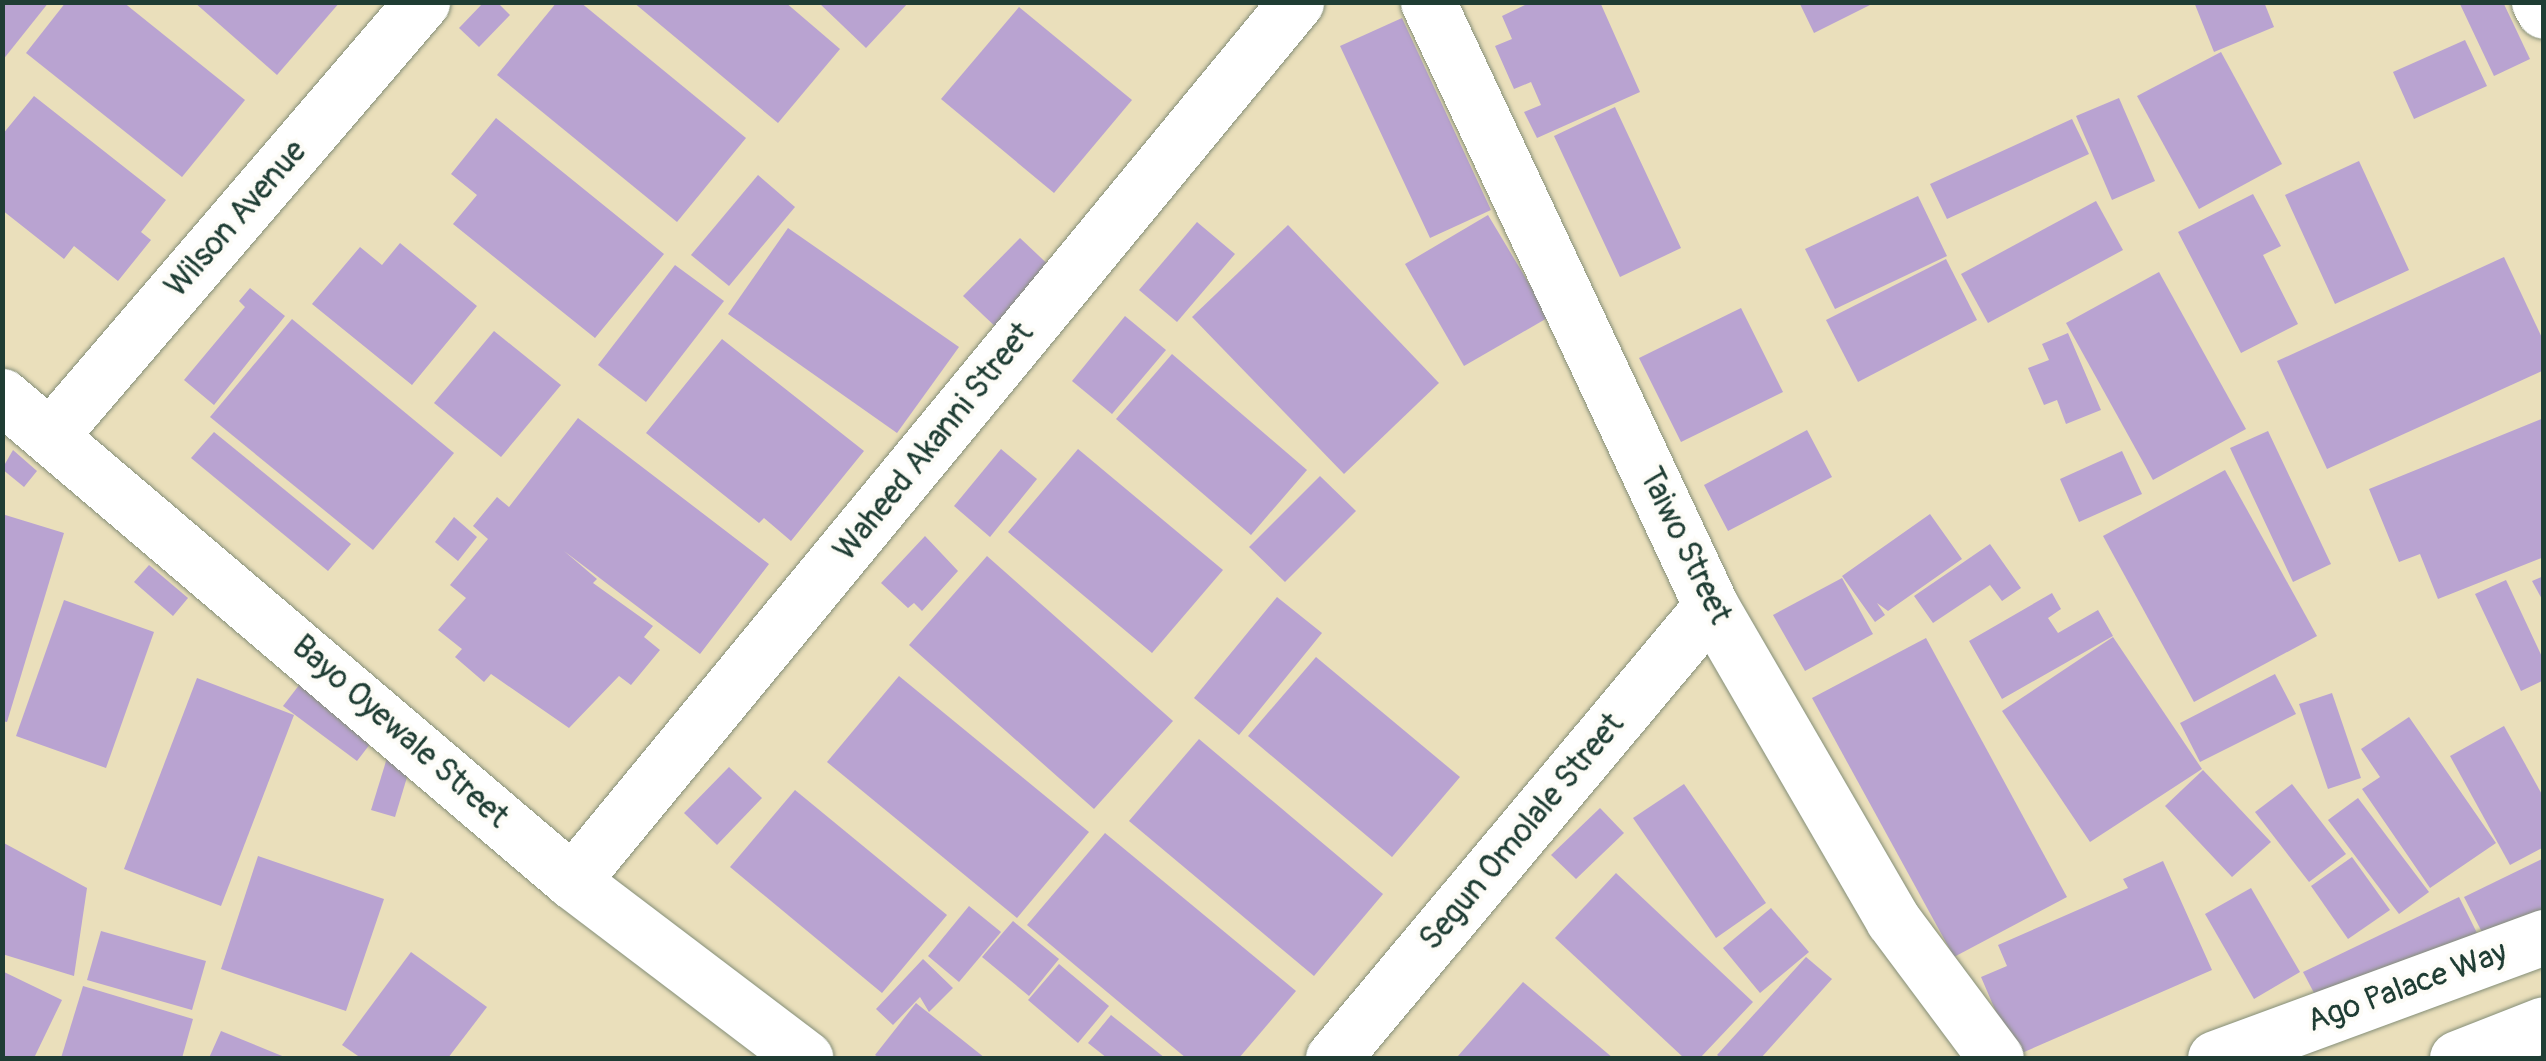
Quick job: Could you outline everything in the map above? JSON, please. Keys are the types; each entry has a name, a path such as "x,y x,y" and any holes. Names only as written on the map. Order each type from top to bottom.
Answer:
{"street":[{"name":"Wilson Avenue","path":"50,436 422,2"},
{"name":"Waheed Akanni Street","path":"572,882 1296,2"},
{"name":"Taiwo Street","path":"1428,2 1712,606 1893,920 1996,1058"},
{"path":"2540,2 2544,11"},
{"name":"Bayo Oyewale Street","path":"2,396 572,882 805,1058"},
{"name":"Segun Omolale Street","path":"1334,1058 1712,606"},
{"name":"Ago Palace Way","path":"2215,1058 2544,937"},
{"path":"2456,1058 2544,1024"}],"building":[{"path":"2,2 49,2 2,61"},
{"path":"66,2 123,2 245,100 182,177 26,53"},
{"path":"194,2 340,2 277,75"},
{"path":"484,2 497,2 510,15 479,47 459,28"},
{"path":"557,2 580,2 746,138 677,222 497,75"},
{"path":"633,2 785,2 840,49 778,123"},
{"path":"818,2 909,2 866,48"},
{"path":"1531,2 1600,2 1640,92 1537,138 1524,112 1541,105 1531,82 1514,89 1495,46 1512,39 1502,16"},
{"path":"1799,2 1876,2 1814,33"},
{"path":"2194,2 2264,2 2274,27 2214,52"},
{"path":"2459,2 2503,2 2530,59 2494,76"},
{"path":"1019,7 1132,100 1054,193 941,99"},
{"path":"1402,18 1491,210 1430,238 1340,46"},
{"path":"2465,40 2487,86 2414,119 2393,72"},
{"path":"2221,52 2282,164 2199,209 2137,96"},
{"path":"34,96 166,200 141,232 151,240 118,281 74,246 64,259 2,210 2,135"},
{"path":"2119,98 2155,181 2112,200 2076,116"},
{"path":"1615,107 1681,248 1620,277 1554,136"},
{"path":"496,118 664,254 595,338 453,224 477,195 451,174"},
{"path":"2072,119 2089,154 1947,219 1930,184"},
{"path":"2359,161 2409,270 2335,304 2285,195"},
{"path":"758,175 795,207 729,286 691,255"},
{"path":"2253,194 2281,246 2263,255 2298,324 2241,353 2178,232"},
{"path":"1918,196 1947,256 1835,309 1805,249"},
{"path":"2096,201 2123,250 1988,323 1961,274"},
{"path":"1488,215 1549,317 1464,366 1405,264"},
{"path":"1197,222 1235,254 1177,322 1139,290"},
{"path":"1288,225 1439,383 1344,474 1192,317"},
{"path":"788,228 959,347 897,433 728,314"},
{"path":"1020,238 1056,272 1000,331 963,296"},
{"path":"400,243 477,306 412,385 312,304 360,247 382,265"},
{"path":"2504,257 2544,342 2544,370 2327,469 2277,361"},
{"path":"1946,259 1977,320 1858,382 1826,320"},
{"path":"675,265 724,301 646,402 598,365"},
{"path":"2159,272 2246,429 2153,480 2066,323"},
{"path":"250,288 285,316 214,405 184,380 245,307 239,301"},
{"path":"1741,308 1783,392 1681,442 1639,358"},
{"path":"1125,316 1166,350 1112,414 1072,381"},
{"path":"292,319 454,453 373,550 210,417"},
{"path":"494,331 561,385 501,457 434,403"},
{"path":"2068,333 2101,410 2066,424 2057,400 2044,405 2028,368 2049,360 2042,344"},
{"path":"722,339 864,451 791,541 764,518 759,523 646,433"},
{"path":"1172,354 1307,470 1251,535 1116,419"},
{"path":"578,418 769,564 700,654 564,551 597,579 593,583 653,626 644,637 660,650 631,685 619,676 569,728 491,674 484,682 455,657 462,649 438,630 466,598 450,585 488,539 473,526 497,497 509,507"},
{"path":"2544,418 2544,557 2438,599 2420,554 2399,562 2369,489"},
{"path":"1807,430 1832,477 1728,531 1704,485"},
{"path":"2268,431 2331,564 2293,582 2230,448"},
{"path":"214,432 351,544 328,571 191,458"},
{"path":"1001,449 1037,479 990,537 954,506"},
{"path":"1078,449 1223,570 1152,653 1008,532"},
{"path":"13,450 37,471 24,487 2,469"},
{"path":"2122,451 2142,494 2079,522 2060,479"},
{"path":"2225,470 2317,636 2194,702 2103,536"},
{"path":"1320,476 1356,511 1285,582 1249,547"},
{"path":"2,514 64,533 7,722 2,721"},
{"path":"1930,514 1962,559 1888,611 1877,603 1885,615 1875,622 1842,576"},
{"path":"454,517 477,537 458,561 435,542"},
{"path":"925,536 958,571 922,611 914,603 908,608 881,583"},
{"path":"1990,544 2021,588 2002,601 1990,585 1933,623 1914,596"},
{"path":"987,556 1173,721 1094,809 909,645"},
{"path":"149,565 188,598 173,616 134,582"},
{"path":"2544,576 2544,603 2532,581"},
{"path":"1842,578 1873,634 1805,671 1773,615"},
{"path":"2506,580 2544,661 2544,680 2521,691 2475,594"},
{"path":"2052,593 2061,609 2048,618 2058,633 2098,610 2113,636 2002,699 1969,641"},
{"path":"1277,597 1322,633 1239,735 1194,698"},
{"path":"64,600 154,632 106,768 16,736"},
{"path":"2113,637 2202,769 2090,842 2002,711"},
{"path":"1926,638 2067,897 1954,957 1812,698"},
{"path":"1316,657 1460,777 1392,857 1248,736"},
{"path":"2275,674 2296,714 2200,762 2180,723"},
{"path":"899,676 1089,832 1017,918 827,762"},
{"path":"197,678 294,715 221,906 124,869"},
{"path":"303,680 377,735 357,761 283,706"},
{"path":"2332,693 2361,778 2328,789 2299,704"},
{"path":"2409,717 2496,843 2430,888 2362,789 2380,777 2361,749"},
{"path":"2504,726 2544,798 2544,847 2510,865 2450,756"},
{"path":"1199,739 1383,894 1314,976 1129,821"},
{"path":"387,758 411,764 395,817 371,810"},
{"path":"729,767 762,798 717,845 684,813"},
{"path":"2203,770 2271,842 2232,877 2165,806"},
{"path":"1684,784 1766,903 1716,938 1633,818"},
{"path":"2292,784 2346,854 2309,882 2255,812"},
{"path":"795,790 947,915 882,993 730,867"},
{"path":"2358,798 2429,892 2399,914 2328,820"},
{"path":"1600,808 1624,833 1576,879 1551,855"},
{"path":"1105,833 1296,991 1239,1058 1186,1058 1027,925"},
{"path":"2,842 87,888 74,976 2,954"},
{"path":"258,856 384,899 346,1011 221,969"},
{"path":"2352,857 2390,910 2348,939 2311,886"},
{"path":"2544,858 2544,912 2486,940 2464,897"},
{"path":"2163,861 2212,970 2015,1056 1981,977 2007,966 1998,945 2128,888 2123,879"},
{"path":"1616,873 1753,1002 1700,1058 1684,1058 1555,938"},
{"path":"2251,888 2300,972 2254,999 2205,914"},
{"path":"2459,897 2478,935 2323,1010 2303,972"},
{"path":"969,906 1001,932 959,982 928,956"},
{"path":"1771,908 1809,952 1760,993 1723,948"},
{"path":"1013,921 1059,959 1029,996 982,957"},
{"path":"101,931 206,961 192,1010 87,980"},
{"path":"411,952 487,1007 448,1058 361,1058 342,1045"},
{"path":"1806,957 1832,979 1761,1058 1717,1055"},
{"path":"923,959 953,988 929,1012 920,997 893,1025 876,1009"},
{"path":"1059,964 1109,1006 1078,1043 1028,1000"},
{"path":"2,971 62,1000 34,1058 2,1058"},
{"path":"1523,982 1613,1058 1458,1056"},
{"path":"83,986 193,1019 182,1058 61,1058"},
{"path":"916,1003 985,1058 875,1055"},
{"path":"1111,1015 1165,1058 1107,1058 1088,1043"},
{"path":"221,1031 287,1058 209,1058"}]}
